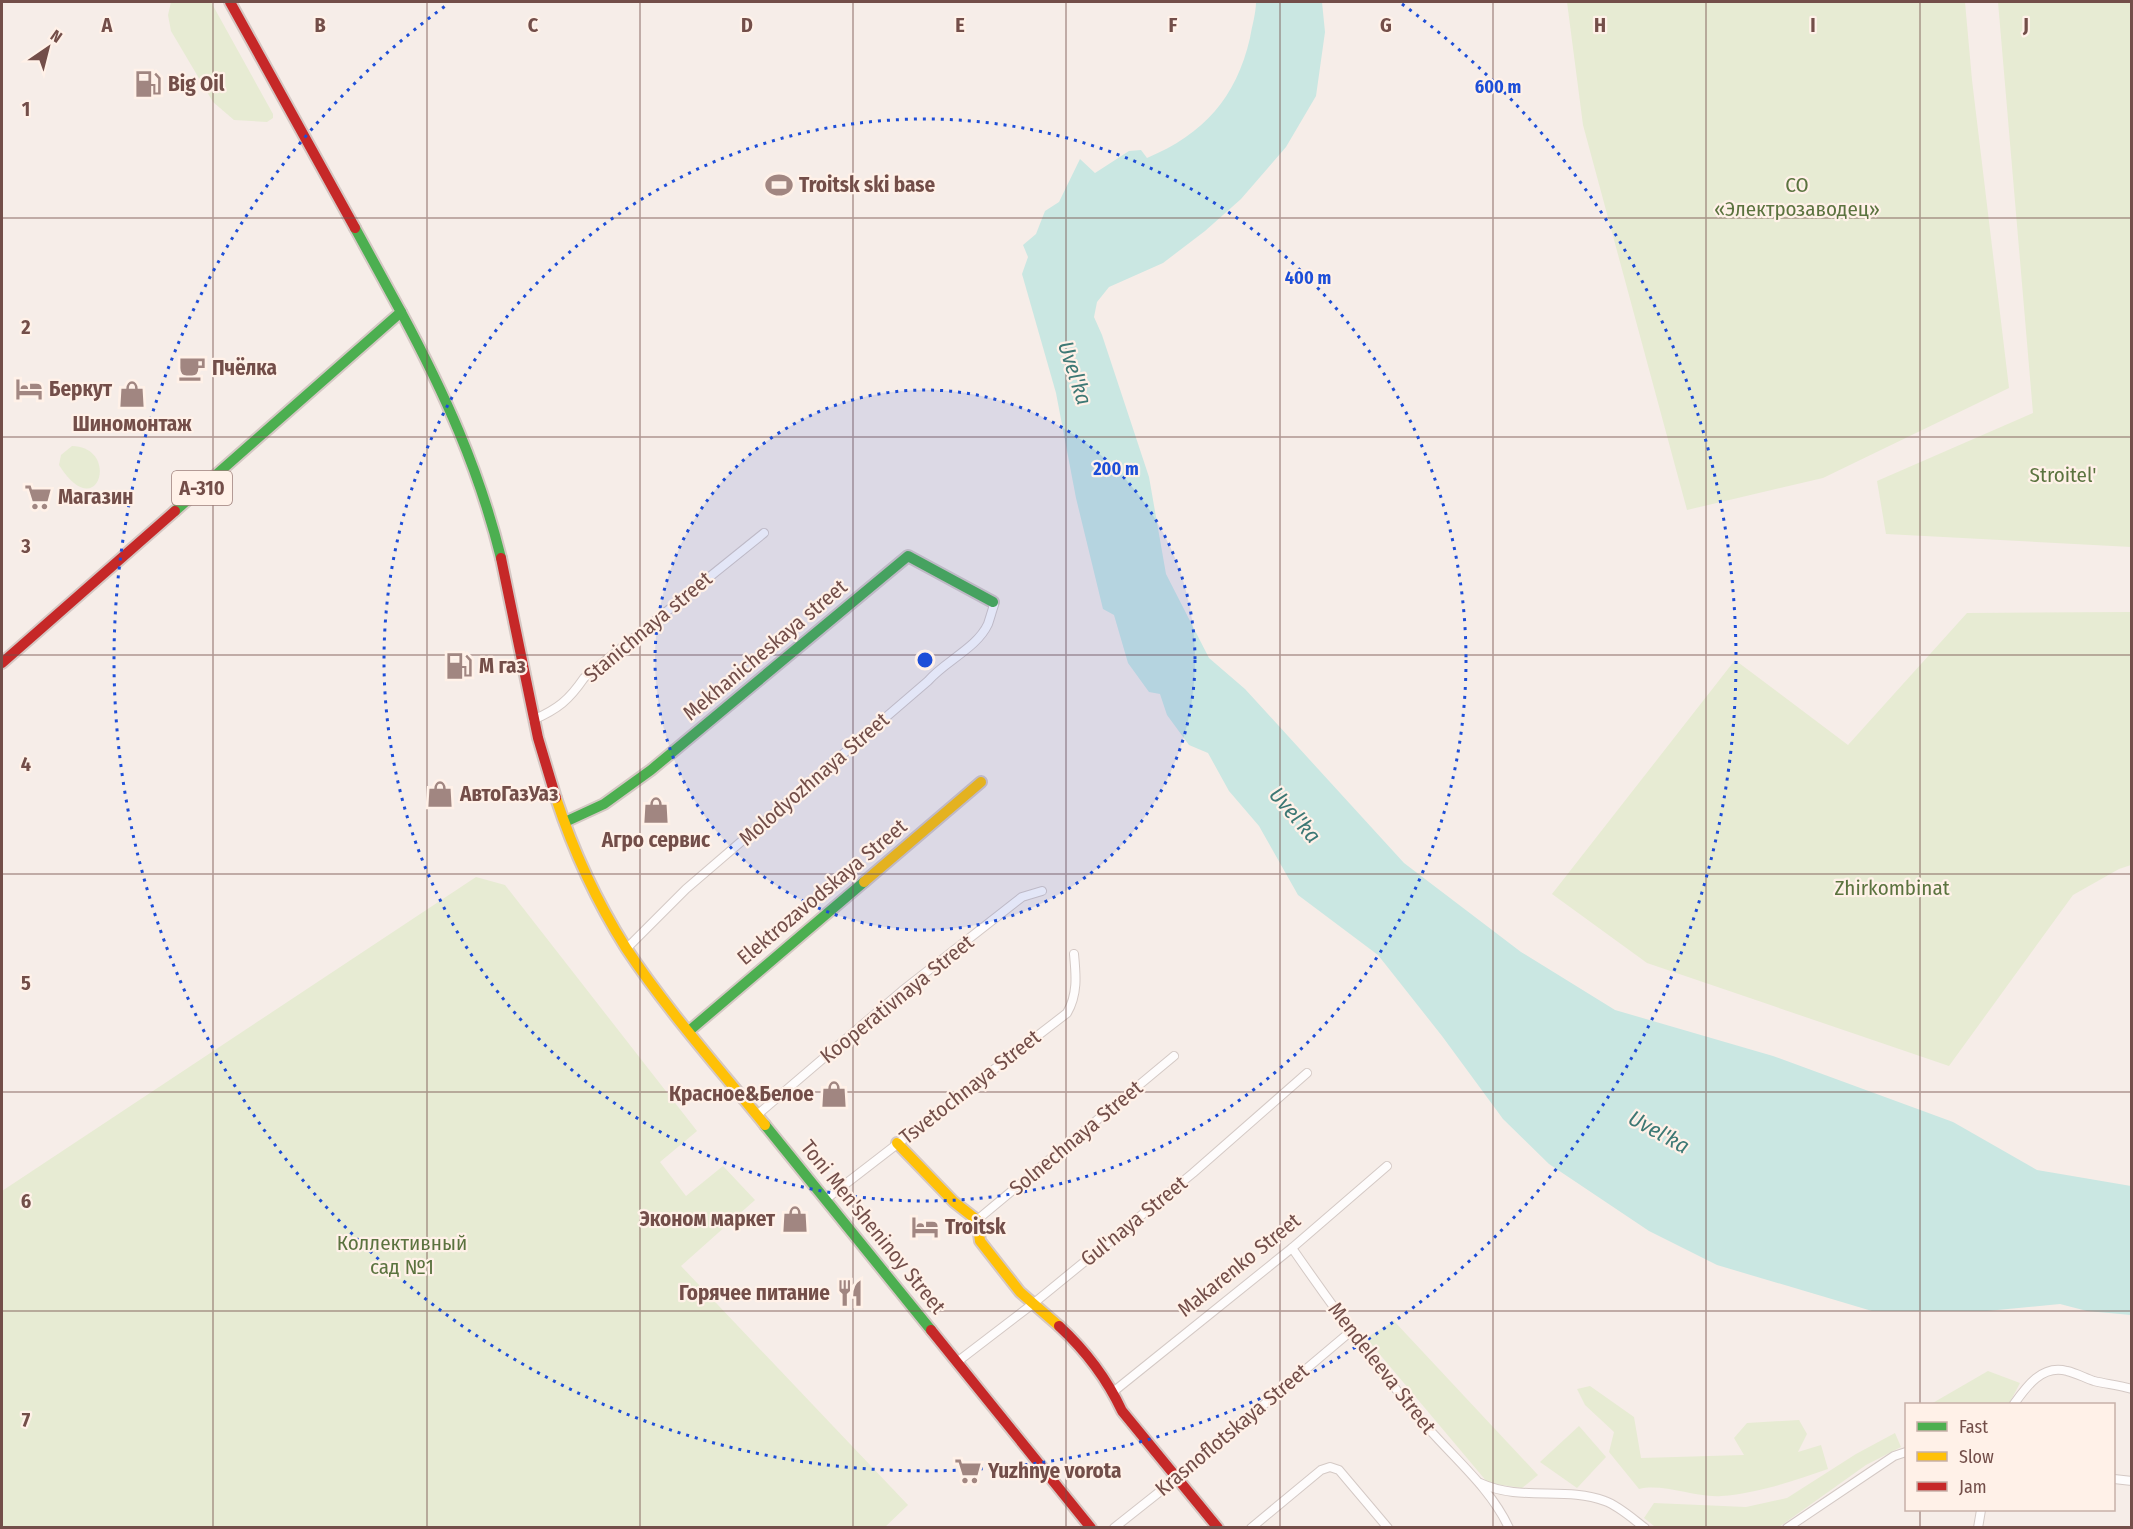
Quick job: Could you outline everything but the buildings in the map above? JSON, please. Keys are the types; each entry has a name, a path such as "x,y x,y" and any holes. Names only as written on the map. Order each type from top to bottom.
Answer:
{"main road":[{"name":"Toni Men'sheninoy Street","path":"230,2 401,312 460,427 493,525 509,593 533,720 549,776 565,822 595,888 627,948 688,1031 1091,1527"},
{"name":"А-310","path":"2,663 401,312"},
{"name":"Mekhanicheskaya street","path":"565,822 604,804 651,770 908,556 993,603"},
{"name":"Elektrozavodskaya Street","path":"688,1031 981,782"},
{"path":"897,1143 954,1202 977,1220 980,1241 1020,1292 1077,1343 1113,1392 1122,1411 1218,1527"}],"street":[{"name":"Stanichnaya street","path":"533,720 553,712 568,699 584,678 764,533"},
{"name":"Molodyozhnaya Street","path":"627,948 686,889 928,681 939,669 973,643 987,626 993,603"},
{"name":"Kooperativnaya Street","path":"757,1115 902,991 1022,897 1042,891"},
{"name":"Tsvetochnaya Street","path":"826,1199 1067,1013 1074,1001 1074,954"},
{"name":"Solnechnaya Street","path":"977,1220 1174,1056"},
{"name":"Gul'naya Street","path":"957,1362 1034,1303 1193,1173 1307,1073"},
{"name":"Makarenko Street","path":"1113,1392 1292,1248 1387,1166"},
{"name":"Mendeleeva Street","path":"1292,1248 1350,1332 1429,1429 1479,1482 1502,1512 1509,1527"},
{"name":"Krasnoflotskaya Street","path":"1114,1527 1177,1478 1350,1332"},
{"path":"2015,1403 2027,1385 2055,1369 2066,1370 2093,1381 2132,1389"},
{"path":"1787,1527 1894,1456 1905,1452"},
{"path":"1251,1527 1321,1470 1330,1467 1339,1470 1388,1527"},
{"path":"2115,1479 2132,1481"},
{"name":"Mendeleeva Street","path":"1479,1482 1493,1489 1514,1493 1584,1496 1607,1501 1645,1527"},
{"path":"1978,1527 1981,1511"}],"green space":[{"path":"171,2 211,2 273,114 273,118 267,122 234,120 213,102 171,31 168,15"},
{"name":"СО «Электрозаводец»","path":"1567,2 1965,2 1972,80 2009,388 1823,478 1687,510 1583,125"},
{"name":"Stroitel'","path":"1998,2 2131,2 2131,547 1886,534 1877,481 2033,413"},
{"path":"72,446 87,450 96,458 100,469 98,479 93,486 84,488 73,482 59,465 61,455"},
{"name":"Zhirkombinat","path":"2131,612 2131,865 2119,869 2073,895 1949,1066 1647,963 1552,894 1735,660 1848,745 1967,613"},
{"name":"Коллективный сад №1","path":"476,877 505,885 697,1131 660,1162 686,1196 723,1166 755,1200 681,1266 908,1505 884,1528 2,1527 2,1191"},
{"path":"1394,1321 1538,1475 1522,1488 1488,1483 1366,1338"},
{"path":"1988,1371 2020,1383 2010,1403 1933,1403"},
{"path":"1590,1386 1634,1417 1641,1458 1744,1455 1734,1438 1747,1423 1799,1420 1807,1434 1798,1452 1821,1445 1828,1469 1762,1489 1721,1496 1658,1488 1639,1489 1609,1452 1614,1432 1585,1405 1577,1389"},
{"path":"1579,1426 1606,1457 1577,1488 1540,1462"},
{"path":"1895,1433 1901,1447 1866,1465 1779,1527 1664,1527 1654,1526 1644,1518 1654,1503 1746,1507 1787,1498 1856,1454"}],"water":[{"name":"Uvel'ka","path":"1256,2 1322,2 1325,32 1316,96 1286,147 1241,199 1205,231 1163,263 1109,287 1097,302 1094,317 1149,477 1166,574 1209,658 1245,689 1404,863 1521,952 1615,1010 1773,1056 1953,1122 2037,1170 2131,1186 2131,1315 2087,1311 2060,1304 1987,1311 1872,1311 1717,1265 1649,1231 1549,1164 1503,1119 1378,955 1298,895 1259,826 1229,791 1208,753 1189,745 1167,715 1160,694 1149,692 1128,663 1114,615 1103,609 1076,498 1056,393 1022,274 1028,257 1023,245 1036,234 1045,211 1059,202 1080,159 1095,173 1129,151 1141,150 1147,158 1185,138 1215,112 1236,79 1244,59"}],"traffic: fast":[{"path":"175,511 401,312 355,228"},
{"path":"401,312 432,372 459,432 482,493 501,558"},
{"path":"565,822 604,804 651,770 908,556 993,602"},
{"path":"689,1031 864,882"},
{"path":"765,1125 931,1330"}],"traffic: slow":[{"path":"864,882 981,782"},
{"path":"556,798 587,875 626,948 676,1016 765,1125"},
{"path":"897,1143 954,1202 977,1220 980,1241 1020,1292 1059,1326"}],"traffic: jam":[{"path":"230,2 355,228"},
{"path":"2,663 175,511"},
{"path":"501,558 538,738 556,798"},
{"path":"1059,1326 1086,1355 1102,1376 1122,1411 1218,1528"},
{"path":"931,1330 1091,1528"}],"place":[{"name":"Big Oil","path":"148,84"},
{"name":"Troitsk ski base","path":"779,185"},
{"name":"Пчёлка","path":"192,368"},
{"name":"Беркут","path":"29,389"},
{"name":"Шиномонтаж","path":"132,394"},
{"name":"Магазин","path":"38,497"},
{"name":"М газ","path":"459,666"},
{"name":"АвтоГазУаз","path":"440,794"},
{"name":"Агро сервис","path":"656,810"},
{"name":"Красное&Белое","path":"834,1094"},
{"name":"Эконом маркет","path":"795,1219"},
{"name":"Troitsk","path":"925,1227"},
{"name":"Горячее питание","path":"850,1293"},
{"name":"Yuzhnye vorota","path":"968,1471"}]}
